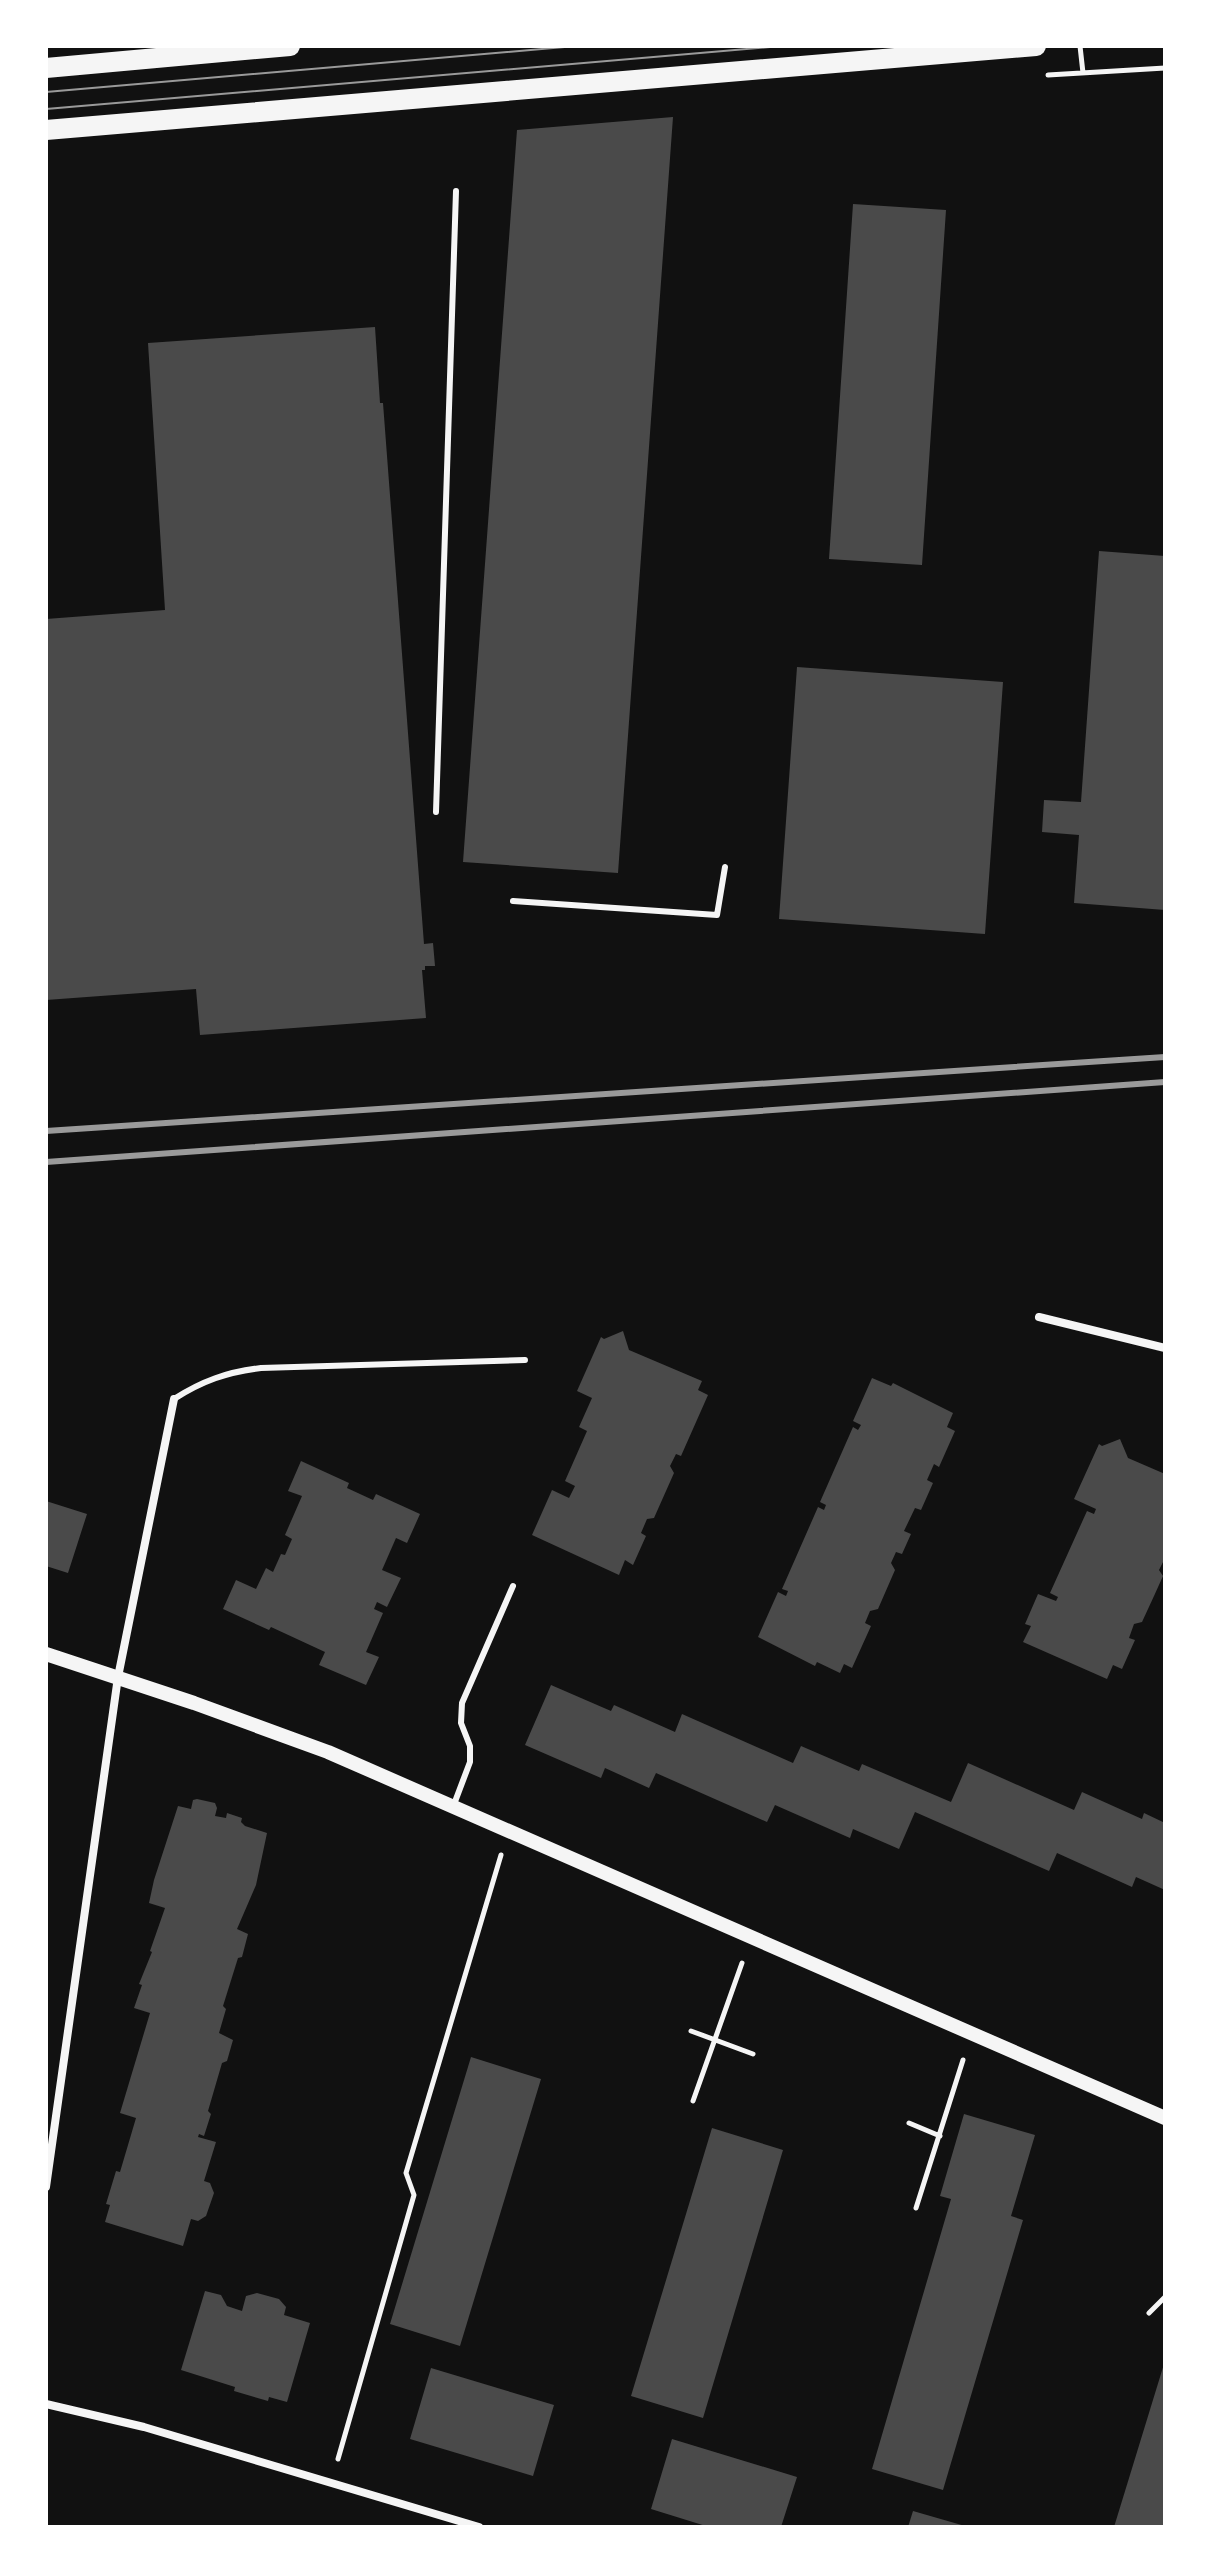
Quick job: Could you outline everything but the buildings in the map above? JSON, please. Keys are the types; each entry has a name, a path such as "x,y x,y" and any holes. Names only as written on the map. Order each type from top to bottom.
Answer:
{"main road":[{"path":"46,68 290,46"},
{"path":"46,130 1036,46"}],"street":[{"path":"1039,1317 1165,1348"},
{"path":"46,2187 118,1677 174,1399"},
{"path":"46,1654 328,1752 1165,2118"},
{"path":"46,2404 144,2427 479,2527"}],"lane":[{"path":"436,812 456,191"},
{"path":"513,901 717,915 725,867"},
{"path":"174,1399 211,1378 233,1371 525,1360"},
{"path":"453,1807 470,1762 470,1746 461,1723 462,1703 513,1586"}],"path":[{"path":"1080,46 1083,73"},
{"path":"332,2482 414,2195 406,2173 509,1831"},
{"path":"693,2101 750,1937"},
{"path":"691,2031 753,2054"},
{"path":"916,2208 972,2033"},
{"path":"909,2123 940,2136"},
{"path":"1149,2313 1165,2297"}],"tram line":[{"path":"46,92 576,46"},
{"path":"46,109 781,46"}],"railway":[{"path":"46,1131 1165,1057"},
{"path":"46,1162 1165,1082"}]}
